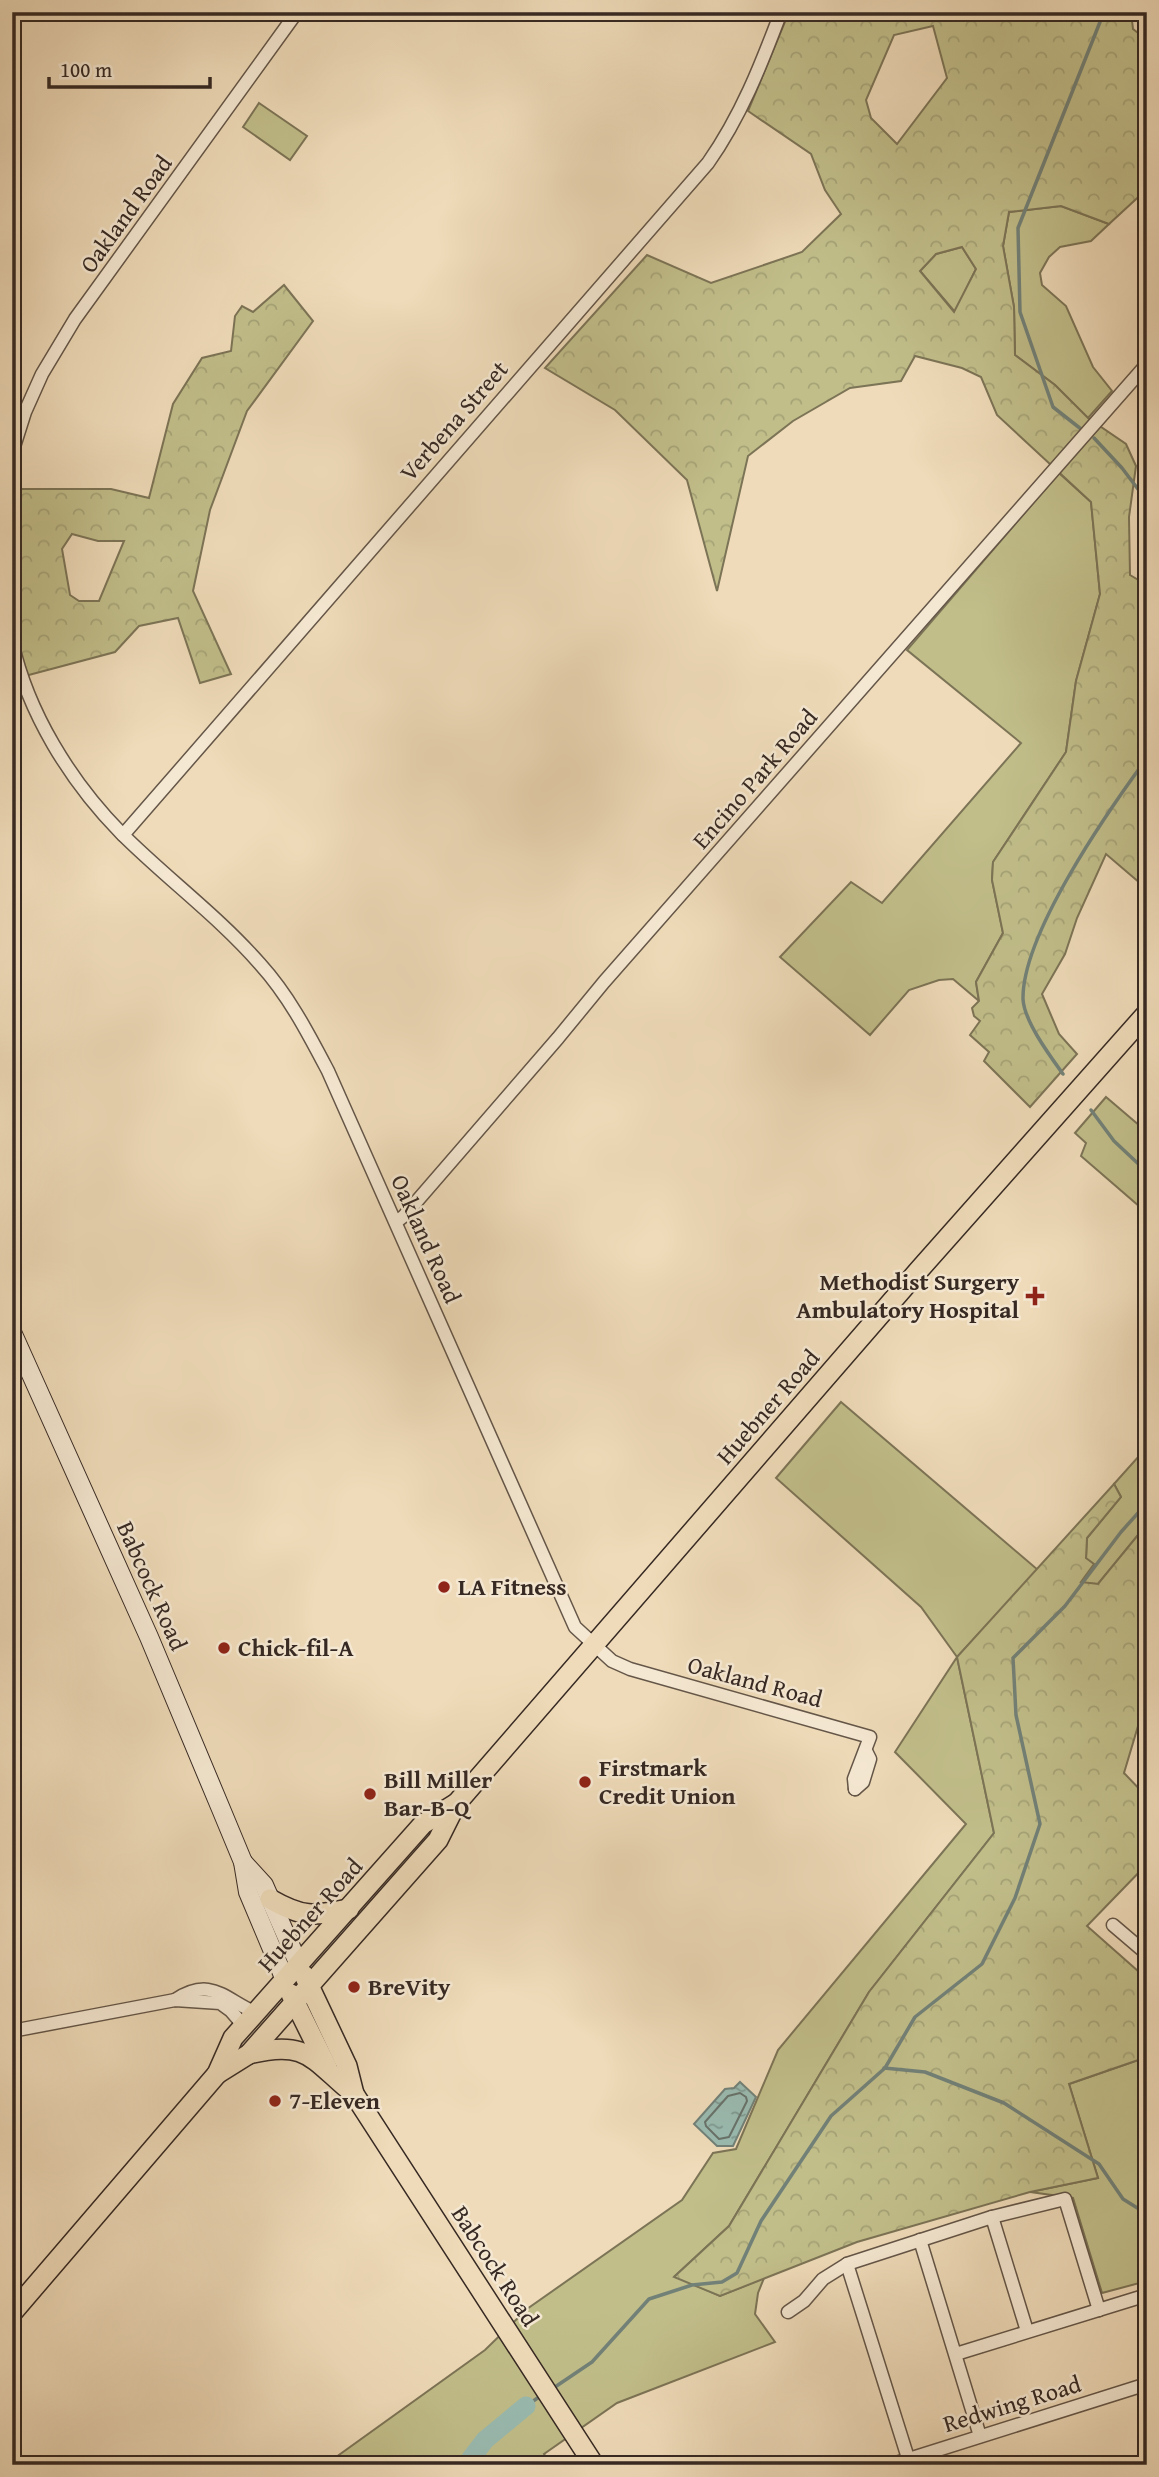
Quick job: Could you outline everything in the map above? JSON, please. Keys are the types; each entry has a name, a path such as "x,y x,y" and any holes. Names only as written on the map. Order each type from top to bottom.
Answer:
{"main road":[{"name":"Huebner Road","path":"217,2074 249,2054 438,1840 456,1804 592,1645 1147,1013"},
{"name":"Babcock Road","path":"12,1332 149,1637 243,1862 248,1892 285,1980 330,2075 354,2094 594,2465"},
{"name":"Huebner Road","path":"12,2313 217,2074 233,2038 423,1824 456,1804"},
{"name":"Babcock Road","path":"243,1862 264,1885 348,2066 354,2094"},
{"path":"270,1899 291,1911 306,1915 349,1909"},
{"path":"249,2054 273,2048 298,2050 308,2054 330,2075"}],"street":[{"name":"Oakland Road","path":"12,453 25,412 42,374 75,319 297,12"},
{"name":"Verbena Street","path":"123,835 708,163 743,105 781,12"},
{"name":"Encino Park Road","path":"396,1222 1147,364"},
{"name":"Oakland Road","path":"12,642 26,689 56,748 89,798 123,835 231,933 278,985 308,1032 396,1222 570,1621 592,1645 612,1661 630,1669 870,1737 866,1751"},
{"path":"1113,1925 1147,1954"},
{"path":"12,2031 175,2000 187,1992 216,1991 225,1994 250,2020"},
{"path":"788,2312 804,2301 823,2279 847,2264 992,2217 1066,2199 1098,2310"},
{"path":"992,2217 1027,2331"},
{"path":"920,2240 980,2436"},
{"path":"847,2264 908,2458"},
{"path":"956,2354 1147,2295"},
{"name":"Redwing Road","path":"890,2465 1147,2384"}],"green space":[{"path":"789,12 1131,12 1133,29 1147,40 1147,189 1109,224 1061,206 1009,212 1003,246 1014,307 1015,355 1055,385 1088,418 1126,444 1136,466 1129,517 1130,575 1147,585 1147,889 1106,854 1077,918 1065,954 1042,994 1059,1034 1077,1054 1030,1107 984,1061 989,1052 970,1035 980,1021 974,1016 972,1008 979,1001 976,982 1003,933 992,880 993,862 1066,752 1076,681 1100,594 1091,502 997,415 981,377 962,368 915,356 901,381 850,388 793,421 748,456 717,591 687,480 615,410 545,368 647,255 711,283 802,252 841,214 825,190 811,154 748,111","holes":["933,26 947,78 897,144 871,118 866,100 894,35","962,247 976,269 954,312 920,271 936,254"]},
{"path":"259,103 307,136 290,160 243,127"},
{"path":"1061,206 1109,224 1091,241 1060,247 1049,257 1040,273 1042,285 1066,306 1093,367 1112,391 1088,418 1055,385 1015,355 1014,307 1003,246 1009,212"},
{"path":"962,247 976,269 955,312 920,271 936,254"},
{"path":"284,285 313,321 247,411 210,510 193,591 231,674 200,683 178,618 139,626 115,652 25,676 12,623 12,489 111,489 149,498 173,404 202,358 231,351 235,316 242,306 253,312","holes":["72,534 98,541 124,541 99,601 79,601 70,595 62,549"]},
{"path":"1059,473 1091,502 1100,594 1076,681 1066,752 993,862 992,880 1003,933 976,982 979,1001 953,979 939,980 909,990 870,1035 780,957 851,882 882,903 1021,743 907,650"},
{"path":"1106,1097 1147,1132 1147,1213 1081,1156 1086,1143 1075,1133"},
{"path":"841,1402 1038,1570 957,1657 921,1607 776,1478"},
{"path":"1147,1447 1147,1524 1098,1584 1081,1583 1093,1564 1086,1559 1087,1538 1121,1497 1114,1484"},
{"path":"1114,1484 1121,1497 1087,1538 1086,1558 1094,1564 1081,1582 1098,1584 1147,1524 1147,1696 1124,1773 1147,1797 1147,1864 1087,1926 1147,1979 1147,2057 1069,2084 1098,2178 1030,2192 857,2242 720,2296 674,2277 729,2226 869,1992 994,1833 957,1657"},
{"path":"957,1657 994,1833 869,1992 729,2226 675,2276 720,2296 764,2278 758,2293 755,2314 775,2342 617,2403 544,2454 551,2465 325,2465 485,2350 527,2309 682,2200 713,2153 736,2149 778,2050 966,1824 895,1752"},
{"path":"1147,2057 1147,2281 1102,2293 1073,2198 1030,2192 1098,2178 1069,2084"}],"water":[{"path":"740,2082 756,2097 733,2146 717,2146 694,2124 725,2089 734,2088"}],"waterway":[{"path":"1081,429 1053,407 1020,312 1018,228 1104,12"},
{"path":"1094,438 1122,468 1147,501"},
{"path":"1063,1074 1038,1038 1024,1008 1026,972 1036,941 1070,874 1090,840 1147,758"},
{"path":"1091,1110 1114,1141 1147,1172"},
{"path":"552,2389 592,2362 649,2299 692,2285 722,2282 737,2273 761,2221 831,2116 885,2068 915,2017 982,1964 1015,1898 1040,1824 1016,1715 1013,1658 1065,1606 1121,1532 1147,1503"},
{"path":"884,2068 925,2072 1004,2103 1099,2164 1123,2199 1147,2214"},
{"path":"526,2406 542,2395"},
{"path":"466,2465 485,2440 526,2406"}],"place":[{"name":"Methodist Surgery Ambulatory Hospital","path":"1035,1296"},
{"name":"LA Fitness","path":"444,1587"},
{"name":"Chick-fil-A","path":"224,1648"},
{"name":"Firstmark Credit Union","path":"585,1782"},
{"name":"Bill Miller Bar-B-Q","path":"370,1794"},
{"name":"BreVity","path":"354,1987"},
{"name":"7-Eleven","path":"275,2101"}]}
